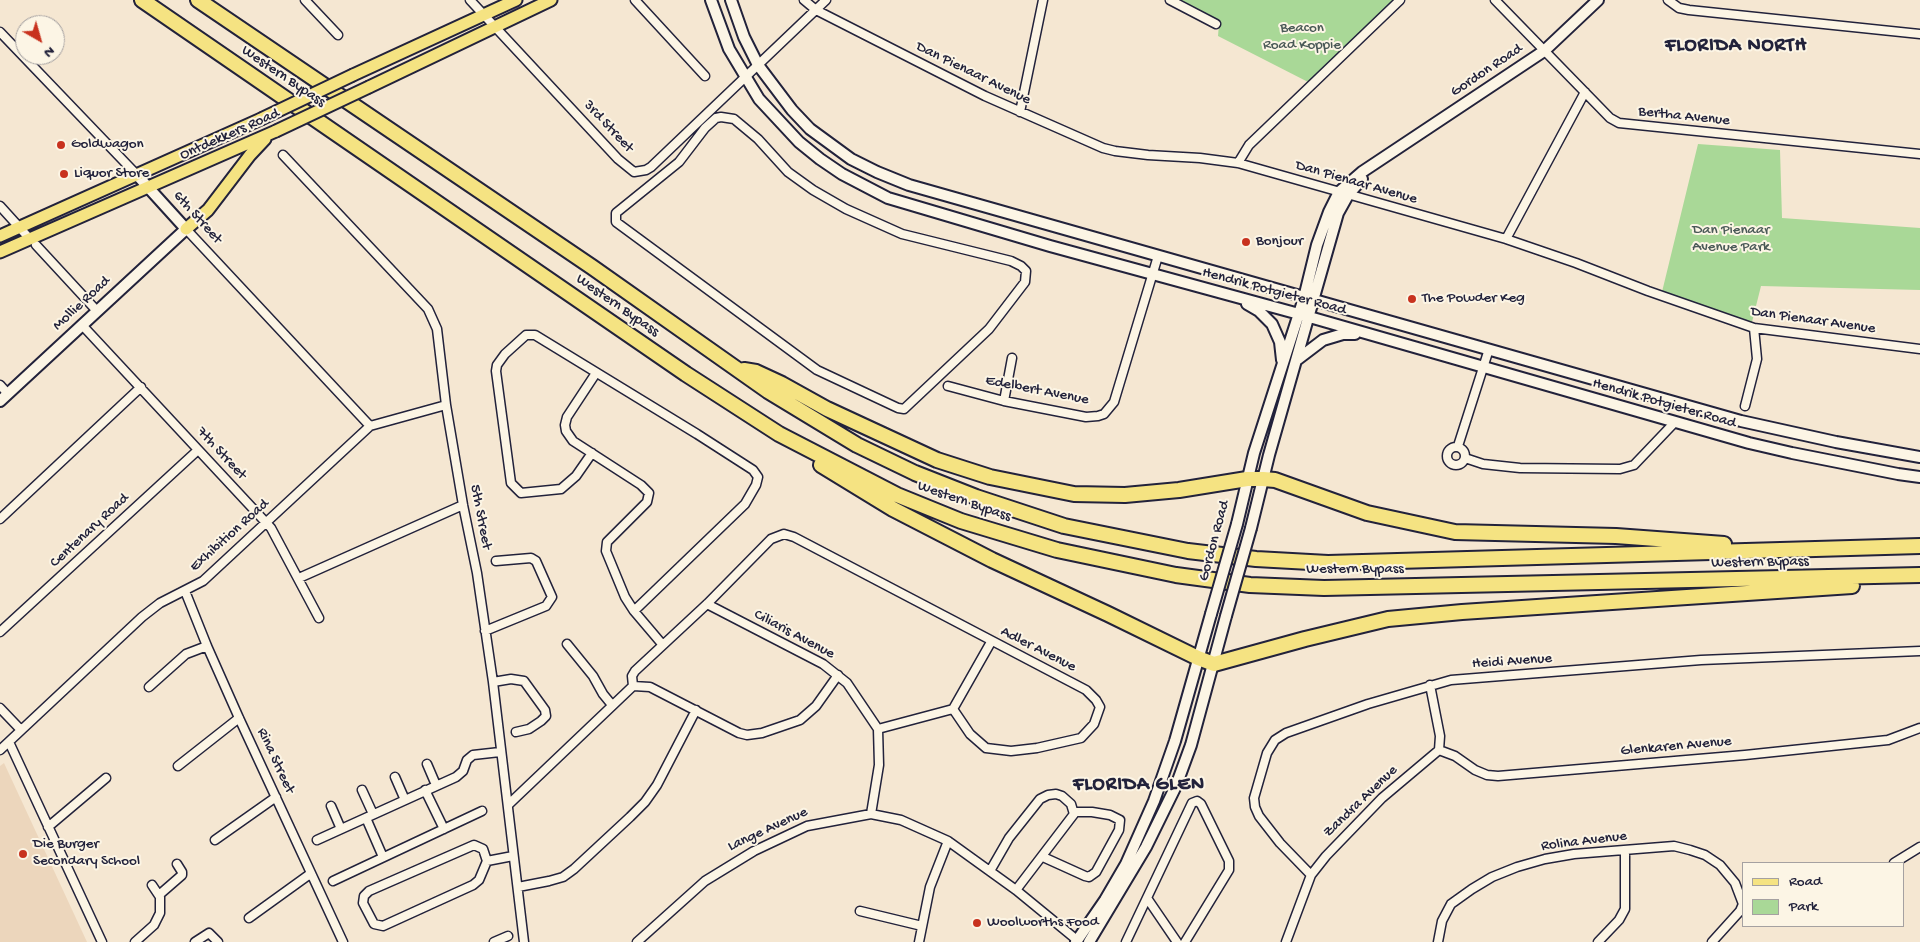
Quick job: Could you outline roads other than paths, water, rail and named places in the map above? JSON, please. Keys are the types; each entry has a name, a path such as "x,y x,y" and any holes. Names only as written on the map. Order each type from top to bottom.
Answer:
{"highway":[{"name":"Western Bypass","path":"142,0 686,374 779,434 897,495 961,521 1057,550 1176,575 1250,585 1324,588 1920,575"},
{"name":"Western Bypass","path":"198,0 584,262 768,392 857,445 915,473 976,497 1064,526 1188,551 1256,559 1328,563 1920,546"},
{"path":"736,369 756,372 827,409 937,460 990,477 1074,494 1125,495 1179,490 1247,479 1263,479 1275,480 1367,513 1456,532 1616,536 1802,549"},
{"path":"779,434 797,449 841,478 893,509 992,560 1214,664 1351,628 1416,616 1920,580"}],"main road":[{"name":"Ontdekkers Road","path":"0,236 137,176 516,0"},
{"name":"Ontdekkers Road","path":"0,252 33,242 274,132 551,0"},
{"name":"Hendrik Potgieter Road","path":"711,0 726,41 745,78 765,105 799,142 813,154 842,174 888,198 1675,422 1792,453 1920,477"},
{"name":"Hendrik Potgieter Road","path":"731,0 744,37 758,65 786,103 810,129 851,159 909,185 1741,421 1892,453 1920,456"},
{"name":"Gordon Road","path":"1078,941 1126,864 1151,808 1175,741 1237,524 1247,479 1282,364 1304,316 1343,194 1362,172 1544,50 1598,0"},
{"path":"186,230 208,210 250,155 274,132"},
{"name":"6th Street","path":"137,176 186,230"},
{"name":"Mollie Road","path":"0,401 186,230"},
{"path":"1218,293 1250,306 1266,317 1278,334 1282,364"},
{"name":"Gordon Road","path":"1089,942 1146,847 1176,786 1191,745 1263,479 1298,360 1304,316"},
{"path":"1298,360 1314,346 1332,336 1349,334 1386,339"}],"street":[{"path":"305,0 338,34"},
{"name":"3rd Street","path":"470,0 626,166 634,172 646,170 826,0"},
{"path":"635,0 705,76"},
{"name":"Dan Pienaar Avenue","path":"804,0 816,10 1020,112 1094,145 1115,152 1238,163 1506,240 1576,263 1648,291 1754,328 1920,349"},
{"path":"1020,112 1043,0"},
{"path":"1170,0 1216,24"},
{"path":"1238,163 1249,145 1400,0"},
{"name":"Bertha Avenue","path":"1495,0 1610,118 1624,124 1920,154"},
{"path":"1668,0 1679,8 1689,10 1920,34"},
{"name":"6th Street","path":"0,32 137,176"},
{"path":"1506,240 1585,92"},
{"path":"721,117 730,118 758,140 788,172 812,190 846,210 902,234 1011,261 1024,268 1027,279 977,341 910,404 902,409 898,408 817,370 616,222 616,213 625,204 679,162 710,124 721,117"},
{"path":"668,150 679,162"},
{"name":"5th Street","path":"283,155 428,309 434,319 439,336 446,405 463,505 477,572 493,682 524,942"},
{"path":"0,206 97,311"},
{"name":"6th Street","path":"186,230 370,426"},
{"name":"Edelbert Avenue","path":"948,386 1004,401 1086,416 1098,416 1108,411 1114,402 1158,256"},
{"name":"7th Street","path":"82,325 266,522 275,534 319,618"},
{"path":"1746,406 1757,359 1754,328"},
{"path":"592,453 576,476 566,486 561,488 521,493 511,483 496,377 497,366 504,354 526,335 535,335 753,470 758,477 756,485 745,504 634,611"},
{"path":"1458,446 1489,349"},
{"path":"1004,401 1012,358"},
{"path":"596,373 567,417 565,425 568,436 641,484 649,493 647,502 610,538 606,546 608,556 625,597 634,611 662,644"},
{"path":"0,385 8,394"},
{"path":"0,519 140,388"},
{"name":"Exhibition Road","path":"0,750 142,617 160,603 203,581 370,426 446,405"},
{"path":"1465,458 1483,464 1520,468 1620,469 1634,465 1675,422"},
{"path":"1458,446 1464,451 1465,458 1463,462 1457,465 1446,457 1451,447 1458,446"},
{"name":"Centenary Road","path":"0,632 198,450"},
{"path":"299,578 463,505"},
{"name":"Adler Avenue","path":"707,604 771,539 784,534 794,537 1086,690 1100,707 1094,724 1080,738 1037,748 1011,751 986,748 975,740 953,709"},
{"path":"485,631 546,606 552,597 536,561 531,558 496,561"},
{"name":"Rina Street","path":"185,591 239,718 343,942"},
{"path":"633,686 632,676 634,671 707,604"},
{"name":"Ciliaris Avenue","path":"707,604 823,664 848,683 878,729"},
{"path":"872,814 879,765 878,729 953,709 992,642"},
{"path":"567,644 593,676 612,705"},
{"path":"148,688 186,654 207,646"},
{"name":"Heidi Avenue","path":"1311,875 1280,843 1259,816 1254,798 1267,753 1274,740 1295,730 1430,685 1451,680 1701,660 1920,651"},
{"path":"508,805 633,686 650,687 739,733 747,735 800,720 808,714 838,675"},
{"path":"493,682 511,679 524,681 544,710 546,716 541,721 529,729 516,732"},
{"path":"1430,685 1440,736 1439,750"},
{"path":"0,708 21,730"},
{"path":"518,887 549,882 562,877 574,869 630,817 645,802 657,785 696,710"},
{"path":"178,766 239,718"},
{"name":"Glenkaren Avenue","path":"1439,750 1455,756 1474,770 1487,775 1498,776 1745,755 1878,741 1904,735 1920,728"},
{"path":"9,742 102,942"},
{"name":"Zandra Avenue","path":"1286,942 1311,875 1326,856 1382,798 1439,750"},
{"path":"317,840 460,774 465,769 467,760 473,755 500,752"},
{"path":"427,764 436,785"},
{"path":"396,777 405,800"},
{"path":"48,827 106,778"},
{"path":"362,790 383,857"},
{"path":"425,790 444,829"},
{"path":"990,871 1022,821 1044,796 1056,794 1062,796 1071,804 1075,812"},
{"path":"216,840 276,797"},
{"path":"1126,942 1194,801 1199,802 1229,861 1229,870 1185,942"},
{"path":"331,806 341,829"},
{"path":"333,881 482,811"},
{"path":"1016,890 1071,820 1075,812"},
{"path":"1043,857 1085,876 1090,876 1096,872 1119,830 1120,820 1110,815 1075,812"},
{"name":"Lange Avenue","path":"637,942 705,881 754,851 807,826 872,814 901,820 948,841 1016,890 1078,941"},
{"path":"919,942 930,886 948,841"},
{"path":"474,845 483,849 487,860 478,880 473,885 383,926 374,924 363,903 364,896 369,891 474,845"},
{"name":"Rolina Avenue","path":"1438,942 1442,922 1451,904 1472,888 1492,877 1545,859 1574,854 1674,846 1705,856 1720,865 1740,893 1742,900"},
{"path":"1896,862 1920,847"},
{"path":"1598,942 1619,920 1625,909 1625,850"},
{"path":"487,860 513,856"},
{"path":"159,895 182,875 177,864"},
{"path":"249,918 310,874"},
{"path":"134,942 157,921 160,913 159,895 152,885"},
{"path":"1148,898 1176,942"},
{"path":"1712,942 1742,906"},
{"path":"860,911 922,926"},
{"path":"195,942 209,932 218,942"},
{"path":"494,942 508,936"}],"place":[{"name":"Goldwagon","path":"61,145"},
{"name":"Liquor Store","path":"64,174"},
{"name":"Bonjour","path":"1246,242"},
{"name":"The Powder Keg","path":"1412,299"},
{"name":"Die Burger Secondary School","path":"23,854"},
{"name":"Woolworths Food","path":"977,923"}],"district":[{"name":"FLORIDA NORTH","path":"1736,47"},
{"name":"FLORIDA GLEN","path":"1139,786"}],"park label":[{"name":"Beacon Road Koppie","path":"1302,38"},
{"name":"Dan Pienaar Avenue Park","path":"1731,240"}]}
